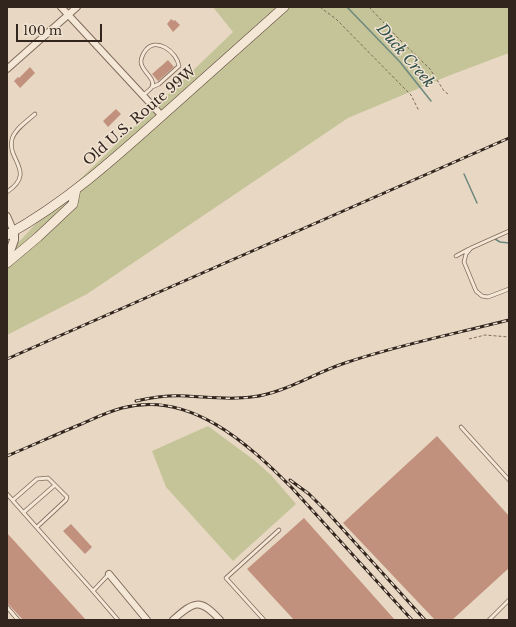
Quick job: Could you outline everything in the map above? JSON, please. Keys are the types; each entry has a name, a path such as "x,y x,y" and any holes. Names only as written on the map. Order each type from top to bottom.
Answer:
{"main road":[{"name":"Old U.S. Route 99W","path":"10,234 76,189 115,158 284,7"},
{"path":"7,262 38,237 73,204 76,189"}],"street":[{"path":"61,7 162,116"},
{"path":"7,69 77,7"},
{"path":"7,216 10,234 14,240 7,262"},
{"path":"109,574 148,620"},
{"path":"173,620 185,609 197,604 209,608 220,620"}],"lane":[{"path":"143,96 152,87 159,84 177,70 179,66 179,62 168,50 156,44 151,45 146,49 141,63 144,71 151,79 152,87"},
{"path":"7,192 16,184 21,175 11,146 13,136 35,114"},
{"path":"456,256 509,231"},
{"path":"471,248 466,254 464,262 478,293 482,296 488,297 509,289"},
{"path":"461,427 509,480"},
{"path":"13,500 36,479 48,478 66,497 66,500 37,527"},
{"path":"24,512 55,485"},
{"path":"7,494 118,620"},
{"path":"264,620 226,578 279,530"},
{"path":"93,591 109,574"},
{"path":"489,620 509,600"},
{"path":"7,607 18,620"}],"path":[{"path":"320,7 336,19 411,95 419,111"},
{"path":"369,7 430,69 444,91 448,94"},
{"path":"469,339 485,335 509,337"}],"green space":[{"path":"213,7 509,7 509,53 448,76 348,118 87,294 7,335 7,255 52,206 233,32"},
{"path":"208,426 254,460 271,475 296,504 233,561 166,487 152,451"}],"building":[{"path":"171,19 174,21 175,20 180,25 173,32 167,24"},
{"path":"168,60 174,67 158,81 152,74"},
{"path":"30,67 35,73 20,88 14,81"},
{"path":"116,109 121,114 108,127 103,121"},
{"path":"437,436 509,516 509,568 452,620 435,620 343,523"},
{"path":"304,518 395,620 294,620 247,569"},
{"path":"71,524 92,547 85,554 63,531"},
{"path":"7,533 86,620 23,620 7,603"}],"waterway":[{"name":"Duck Creek","path":"347,7 400,62 431,101"},
{"path":"464,174 477,203"},
{"path":"495,239 500,242 509,243"}],"railway":[{"path":"7,359 509,138"},
{"path":"136,401 168,396 235,398 263,395 287,388 333,367 365,357 406,345 509,320"},
{"path":"7,456 122,408 147,404 171,407 194,414 216,424 236,438 275,471 412,620"},
{"path":"290,480 309,494 329,514 425,620"}]}
